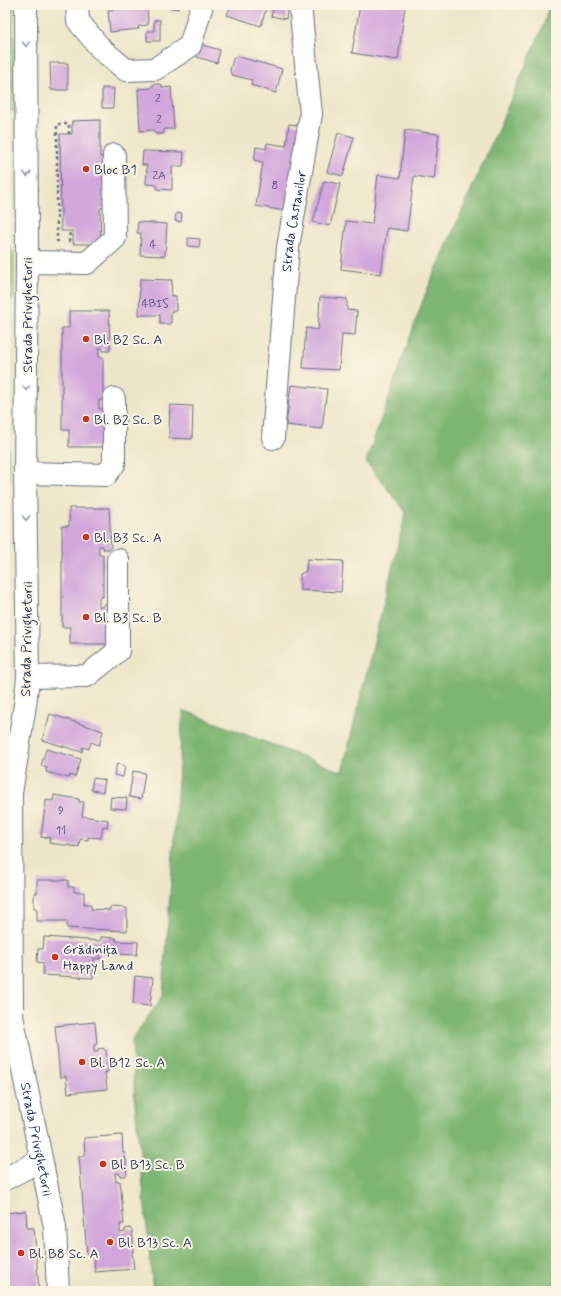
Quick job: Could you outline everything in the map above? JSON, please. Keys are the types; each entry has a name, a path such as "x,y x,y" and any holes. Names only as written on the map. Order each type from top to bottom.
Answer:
{"street":[{"name":"Strada Privighetorii","path":"26,5 27,262 25,473 28,677 11,793 12,1016 55,1227 58,1291"},
{"path":"77,5 78,21 100,49 126,70 155,69 190,46 202,5"},
{"name":"Strada Castanilor","path":"273,438 288,247 311,114 300,5"},
{"path":"27,262 87,263 114,238 114,156"},
{"path":"25,473 106,475 114,464 114,399"},
{"path":"28,677 87,676 118,651 118,560"},
{"path":"5,1179 41,1160"}],"path":[{"path":"69,134 69,124 57,124 57,241 70,241 70,231"}],"green space":[{"path":"5,5 13,5 14,111 5,111"},
{"path":"549,5 556,5 556,1291 153,1291 135,1102 132,1039 163,996 183,710 342,772 406,512 366,462 425,295 544,24"},
{"path":"5,240 14,254 14,298 5,298"},
{"path":"5,447 9,447 9,485 5,485"}],"building":[{"path":"119,5 147,6 148,25 138,26 139,29 110,32 108,10 119,9"},
{"path":"163,5 179,5 178,9 163,7"},
{"path":"231,5 267,5 261,26 227,15"},
{"path":"275,5 288,7 286,19 271,16"},
{"path":"360,5 405,5 398,60 352,53"},
{"path":"154,20 160,20 160,41 147,41 147,31 154,31"},
{"path":"199,44 220,50 217,63 197,57"},
{"path":"236,56 282,69 276,93 251,85 252,80 232,75 230,71 233,59"},
{"path":"50,63 68,63 68,90 51,90"},
{"path":"154,84 161,84 163,88 171,87 174,129 165,129 163,134 156,134 153,130 140,131 138,89 151,88"},
{"path":"102,88 114,89 113,108 102,108"},
{"name":"Bloc B1","path":"100,120 100,157 111,156 112,208 100,208 101,244 73,244 73,231 61,231 60,134 72,134 72,121"},
{"path":"289,124 303,126 286,211 256,206 263,162 254,160 256,147 266,149 267,143 286,146"},
{"path":"405,130 439,134 434,179 414,176 407,231 387,228 381,274 341,269 346,221 372,224 378,175 400,178"},
{"path":"338,133 354,137 343,176 327,172"},
{"path":"143,151 184,152 183,166 172,166 172,190 157,189 157,185 146,184 147,165 142,165"},
{"path":"324,181 340,184 330,226 313,222"},
{"path":"176,213 182,214 181,222 175,221"},
{"path":"138,222 167,224 165,256 140,255 141,233 137,233"},
{"path":"188,238 200,239 199,247 188,246"},
{"path":"140,279 172,280 171,296 176,296 176,311 171,311 171,324 160,324 160,315 139,315"},
{"path":"320,297 347,299 347,310 357,311 355,335 342,334 339,370 303,368 306,328 318,330"},
{"path":"69,311 109,311 110,349 109,351 103,351 103,348 99,348 99,357 103,357 103,400 99,400 99,409 103,409 109,447 69,447 69,430 62,430 62,328 69,328"},
{"path":"291,385 327,389 322,429 286,425"},
{"path":"170,405 193,406 192,439 169,438"},
{"path":"69,508 109,508 111,547 109,549 103,549 103,546 99,546 99,555 103,555 103,597 99,597 99,607 103,607 103,604 109,604 109,644 70,644 70,627 62,627 62,526 69,526"},
{"path":"307,559 343,561 341,592 300,590 300,574 306,571"},
{"path":"50,714 103,731 99,745 91,742 89,749 83,747 82,752 42,740"},
{"path":"46,749 81,759 75,777 70,775 69,778 46,772 47,768 41,766"},
{"path":"117,764 125,766 123,777 114,775"},
{"path":"133,771 145,773 141,799 129,797"},
{"path":"93,778 105,780 103,792 91,790"},
{"path":"54,795 79,799 79,802 84,802 82,816 108,820 107,827 103,826 101,838 88,837 88,840 80,839 79,847 49,843 50,838 41,837 46,800 53,801"},
{"path":"111,797 127,798 126,809 110,808"},
{"path":"37,880 68,880 68,887 74,887 74,892 84,892 84,904 91,904 91,909 110,910 110,907 127,908 127,931 67,928 67,921 37,921 37,908 34,908 34,893 37,893"},
{"path":"44,937 101,941 101,937 116,938 116,941 138,942 137,955 101,953 100,959 94,958 93,978 43,975 43,963 37,962 38,949 43,949"},
{"path":"135,976 153,978 150,1006 133,1004"},
{"name":"Bl. B12 Sc. A","path":"95,1022 97,1044 94,1045 94,1052 98,1052 98,1049 103,1048 106,1051 108,1072 105,1072 107,1089 68,1093 66,1076 60,1077 55,1026"},
{"path":"122,1135 123,1153 125,1153 127,1174 125,1176 120,1176 119,1173 115,1173 116,1182 120,1181 124,1224 120,1224 120,1233 125,1232 125,1229 130,1228 132,1230 134,1269 95,1272 94,1255 87,1255 79,1156 85,1156 84,1138"},
{"name":"Bl. B8 Sc. A","path":"26,1211 27,1228 34,1228 39,1291 5,1291 5,1213"}],"place":[{"name":"Bloc B1","path":"86,169"},
{"name":"Bl. B2 Sc. A","path":"86,339"},
{"name":"Bl. B2 Sc. B","path":"86,419"},
{"name":"Bl. B3 Sc. A","path":"86,537"},
{"name":"Bl. B3 Sc. B","path":"86,617"},
{"name":"Grădinița Happy Land","path":"55,957"},
{"name":"Bl. B12 Sc. A","path":"82,1062"},
{"name":"Bl. B13 Sc. B","path":"103,1164"},
{"name":"Bl. B13 Sc. A","path":"110,1242"},
{"name":"Bl. B8 Sc. A","path":"21,1253"}]}
